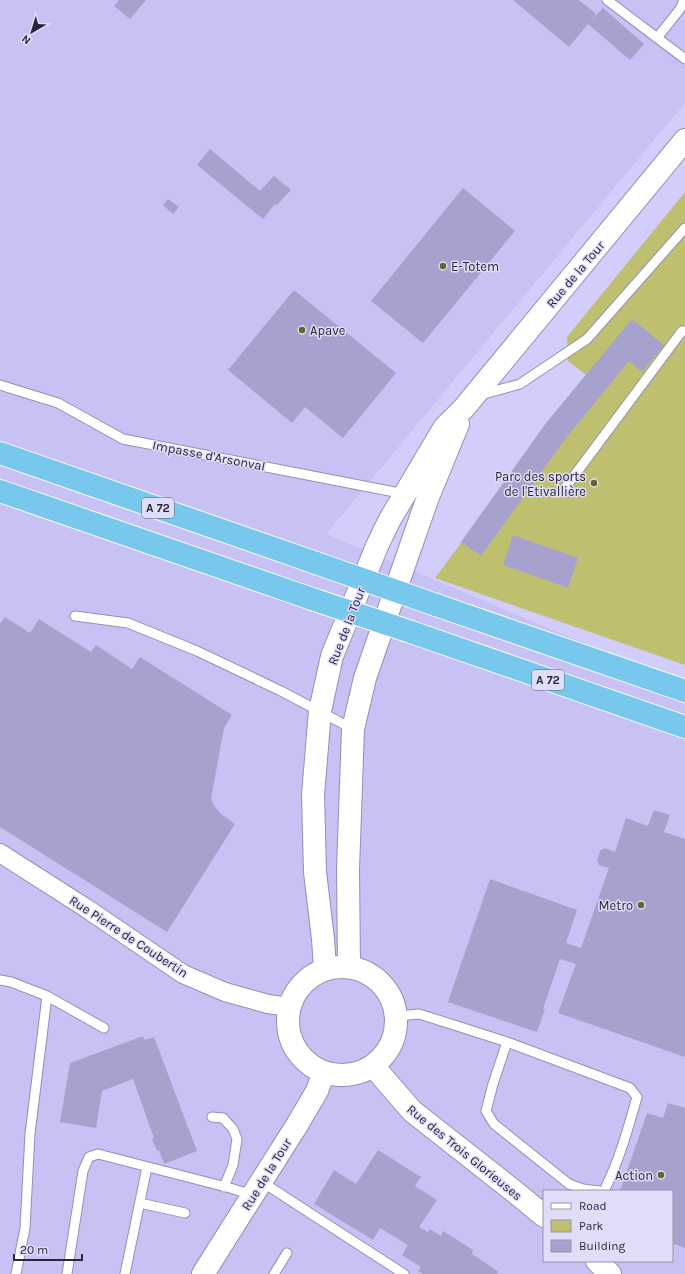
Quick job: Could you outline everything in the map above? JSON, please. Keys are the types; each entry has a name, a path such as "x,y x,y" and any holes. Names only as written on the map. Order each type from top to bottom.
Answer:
{"highway":[{"name":"A 72","path":"0,453 685,691"},
{"name":"A 72","path":"0,491 685,728"}],"street":[{"name":"Rue de la Tour","path":"348,967 348,869 354,729 365,678 416,495 444,428 468,403 685,140"},
{"name":"Rue de la Tour","path":"325,968 315,872 313,795 320,710 332,656 377,546 389,521 416,495"},
{"name":"Rue Pierre de Coubertin","path":"0,853 86,908 183,974 225,992 268,1004 289,1007"},
{"path":"348,967 356,968 372,974 384,985 393,999 397,1016 396,1030 392,1044 384,1057 373,1066 357,1074 341,1076 324,1072 310,1065 298,1053 290,1034 288,1023 289,1007 296,991 307,978 325,968 348,967"},
{"name":"Rue des Trois Glorieuses","path":"373,1066 412,1111 543,1215"},
{"name":"Rue de la Tour","path":"203,1274 317,1091 324,1072"},
{"path":"597,1262 610,1274"}],"lane":[{"path":"607,0 685,59"},
{"path":"657,38 680,9 684,0"},
{"path":"468,403 520,384 587,339 685,228"},
{"path":"562,492 682,331 685,331"},
{"name":"Impasse d'Arsonval","path":"0,385 58,403 123,438 416,495"},
{"path":"75,616 128,623 197,652 281,691 354,729"},
{"path":"0,980 11,982 47,996 104,1028"},
{"path":"16,1274 25,1228 30,1134 47,996"},
{"path":"397,1016 419,1014 507,1042 630,1088 637,1097 623,1146 604,1190"},
{"path":"507,1042 486,1111 494,1124 569,1184 591,1190"},
{"path":"212,1116 222,1118 233,1129 237,1139 233,1165 224,1187"},
{"path":"67,1274 84,1171 89,1157 98,1154 224,1187 257,1188 404,1274"},
{"path":"125,1274 147,1167"},
{"path":"140,1203 186,1213"},
{"path":"274,1274 287,1253"}],"shaded area":[{"path":"0,0 685,0 685,103 326,534 685,686 685,1274 0,1274"}],"green space":[{"name":"Parc des sports de l'Etivallière","path":"685,192 685,665 435,578 586,375 568,361 567,337"}],"building":[{"path":"119,0 146,0 130,19 114,6"},
{"path":"513,0 579,0 596,14 591,21 603,8 644,44 630,60 588,24 569,47"},
{"path":"210,149 260,191 274,176 291,190 277,205 275,204 263,219 197,165"},
{"name":"E-Totem","path":"463,188 515,231 423,343 371,301"},
{"path":"168,199 179,207 173,214 163,205"},
{"name":"Apave","path":"294,290 396,373 343,438 305,407 292,423 228,370"},
{"path":"632,319 664,345 642,372 629,361 566,438 481,556 461,542 546,423"},
{"path":"513,535 578,558 568,588 503,565"},
{"path":"5,617 30,633 39,619 91,652 96,645 132,669 140,657 232,715 224,728 211,799 221,814 235,824 167,932 0,827 0,624"},
{"name":"Metro","path":"654,810 670,815 664,832 685,839 685,1057 558,1013 576,964 560,959 537,1032 448,1002 490,879 577,910 566,943 581,948 609,868 599,865 597,860 600,851 605,848 615,852 626,818 648,826"},
{"path":"143,1036 144,1040 154,1037 197,1151 164,1164 159,1150 157,1151 152,1139 154,1138 133,1079 102,1091 96,1128 60,1122 70,1063"},
{"name":"Action","path":"668,1103 685,1108 685,1248 673,1243 673,1190 620,1190 647,1113 663,1118"},
{"path":"378,1150 421,1177 415,1186 437,1200 419,1227 428,1232 430,1229 441,1236 443,1231 473,1250 472,1254 499,1272 497,1274 423,1274 418,1271 421,1267 402,1255 408,1245 380,1228 373,1240 314,1204 334,1170 356,1184"}],"place":[{"name":"E-Totem","path":"443,266"},
{"name":"Apave","path":"302,330"},
{"name":"Parc des sports de l'Etivallière","path":"594,483"},
{"name":"Metro","path":"641,905"},
{"name":"Action","path":"661,1175"}]}
